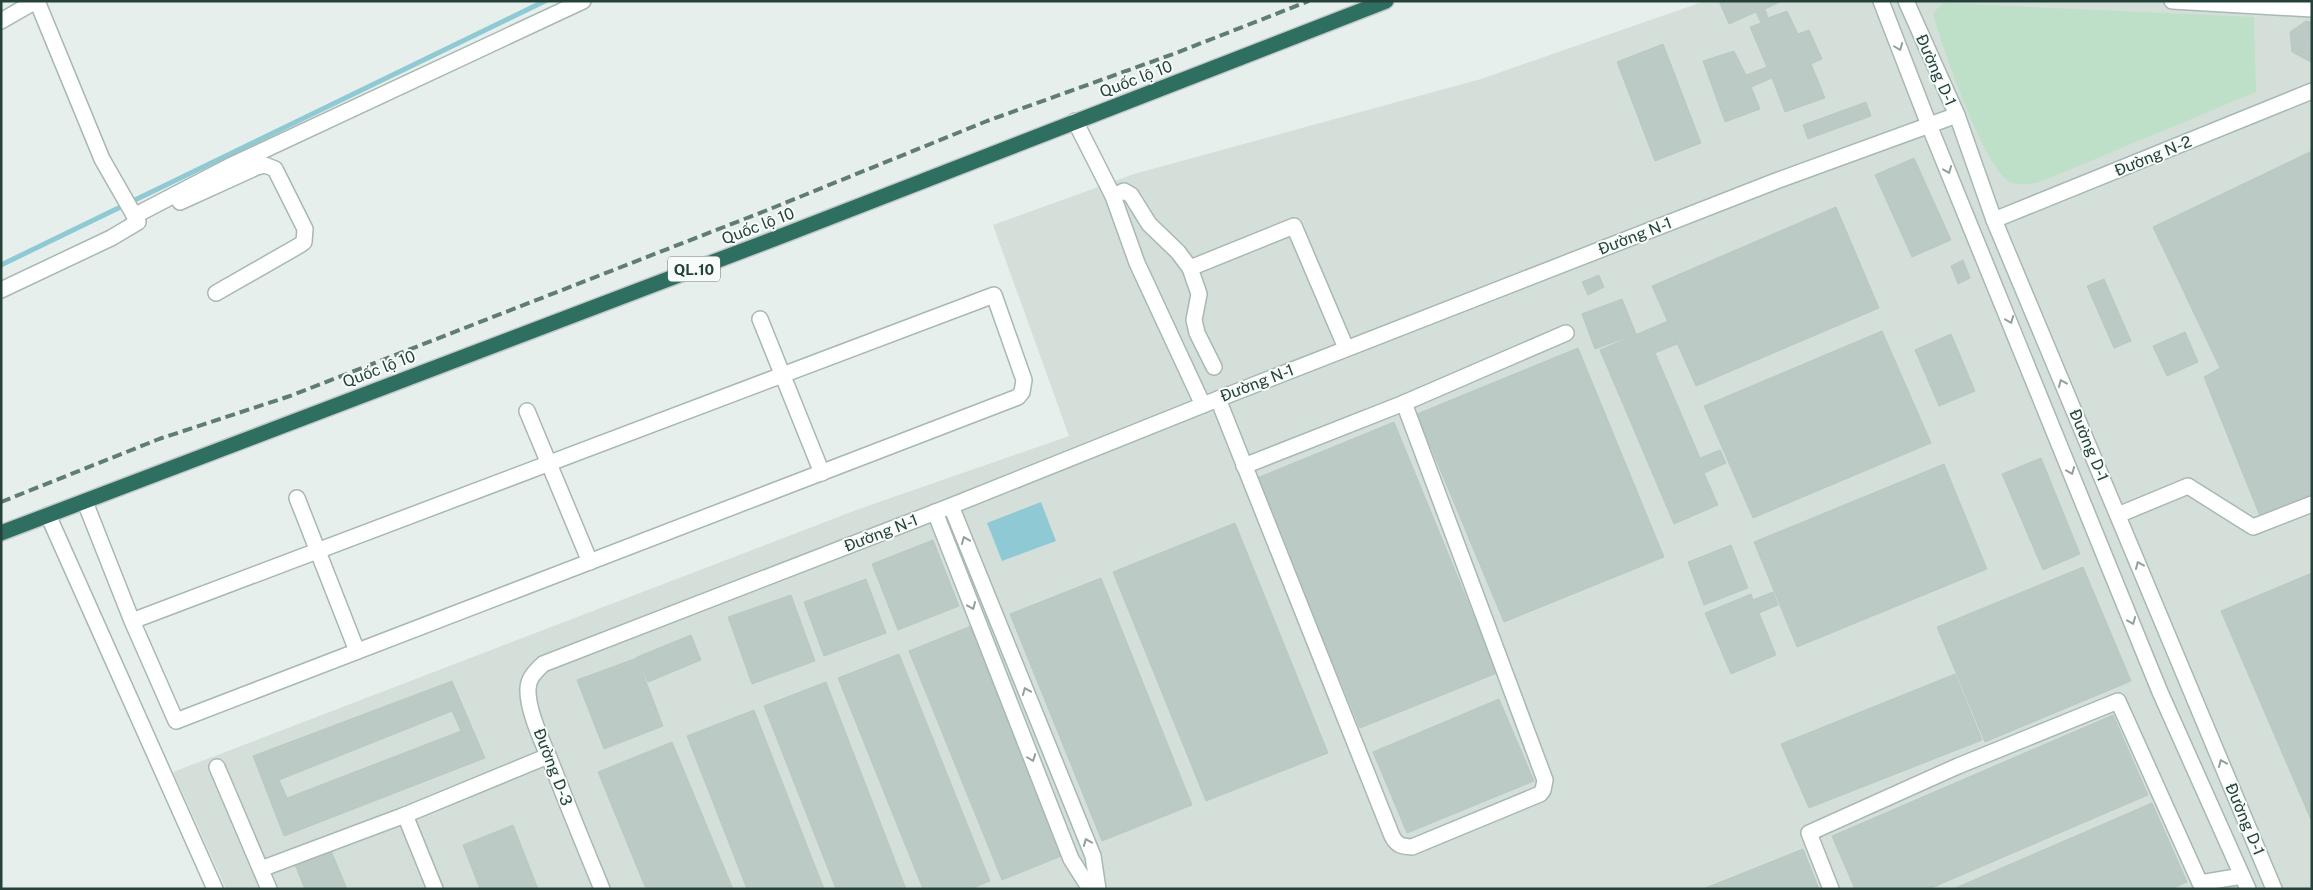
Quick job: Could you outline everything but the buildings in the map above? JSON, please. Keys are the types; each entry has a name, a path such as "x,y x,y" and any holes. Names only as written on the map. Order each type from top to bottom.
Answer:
{"highway":[{"name":"Quốc lộ 10","path":"1,533 314,412 792,232 1386,1"}],"street":[{"path":"1,21 36,1 102,159 134,217"},
{"path":"1,290 111,238 134,217 232,165 583,1"},
{"name":"Đường D-1","path":"1881,1 1929,125 2160,692 2245,882"},
{"name":"Đường D-1","path":"1906,1 1957,115 1994,220 2274,889"},
{"path":"2172,1 2312,9"},
{"name":"Đường N-2","path":"1994,220 2312,91"},
{"name":"Đường N-1","path":"560,657 951,506 1346,348 1776,181 1957,115"},
{"path":"1075,121 1113,196 1137,263 1203,405"},
{"path":"134,217 257,167 265,165 275,169 305,229 304,242 216,293"},
{"path":"1113,196 1124,191 1131,195 1149,224 1178,252 1190,268 1199,294 1194,320 1197,332 1214,367"},
{"path":"1190,268 1294,226 1346,348"},
{"path":"85,502 132,621 176,721 822,473 1021,394 1024,380 994,295 132,621"},
{"path":"760,319 822,473"},
{"path":"1244,466 1404,404 1566,333"},
{"path":"1218,399 1392,836 1396,843 1412,847 1540,794 1544,790 1545,780 1404,404"},
{"path":"527,411 590,562"},
{"path":"2118,515 2188,486 2253,527 2312,504"},
{"path":"297,498 357,651"},
{"path":"951,506 1093,856 1098,889"},
{"path":"935,512 1072,859 1090,889"},
{"path":"48,515 215,889"},
{"name":"Đường D-3","path":"560,657 543,664 534,673 528,688 534,716 548,756 602,889"},
{"path":"1831,889 1809,833 1958,766 2118,701 2200,883 2245,882"},
{"path":"261,869 405,815 548,756"},
{"path":"217,767 269,889"},
{"path":"405,815 435,889"}],"shaded area":[{"path":"1705,1 2312,1 2312,889 226,889 173,772 859,509 1069,436 993,225 1134,174 1481,79"}],"green space":[{"path":"1943,3 2254,17 2256,92 2040,182 2013,183 2000,173 1988,155 1976,131 1954,76 1933,13"}],"water":[{"path":"1041,502 1056,541 1002,561 987,523"}],"waterway":[{"path":"1,265 545,1"}],"railway":[{"path":"1,502 159,439 290,396 765,211 987,121 1176,53 1309,1"}]}
